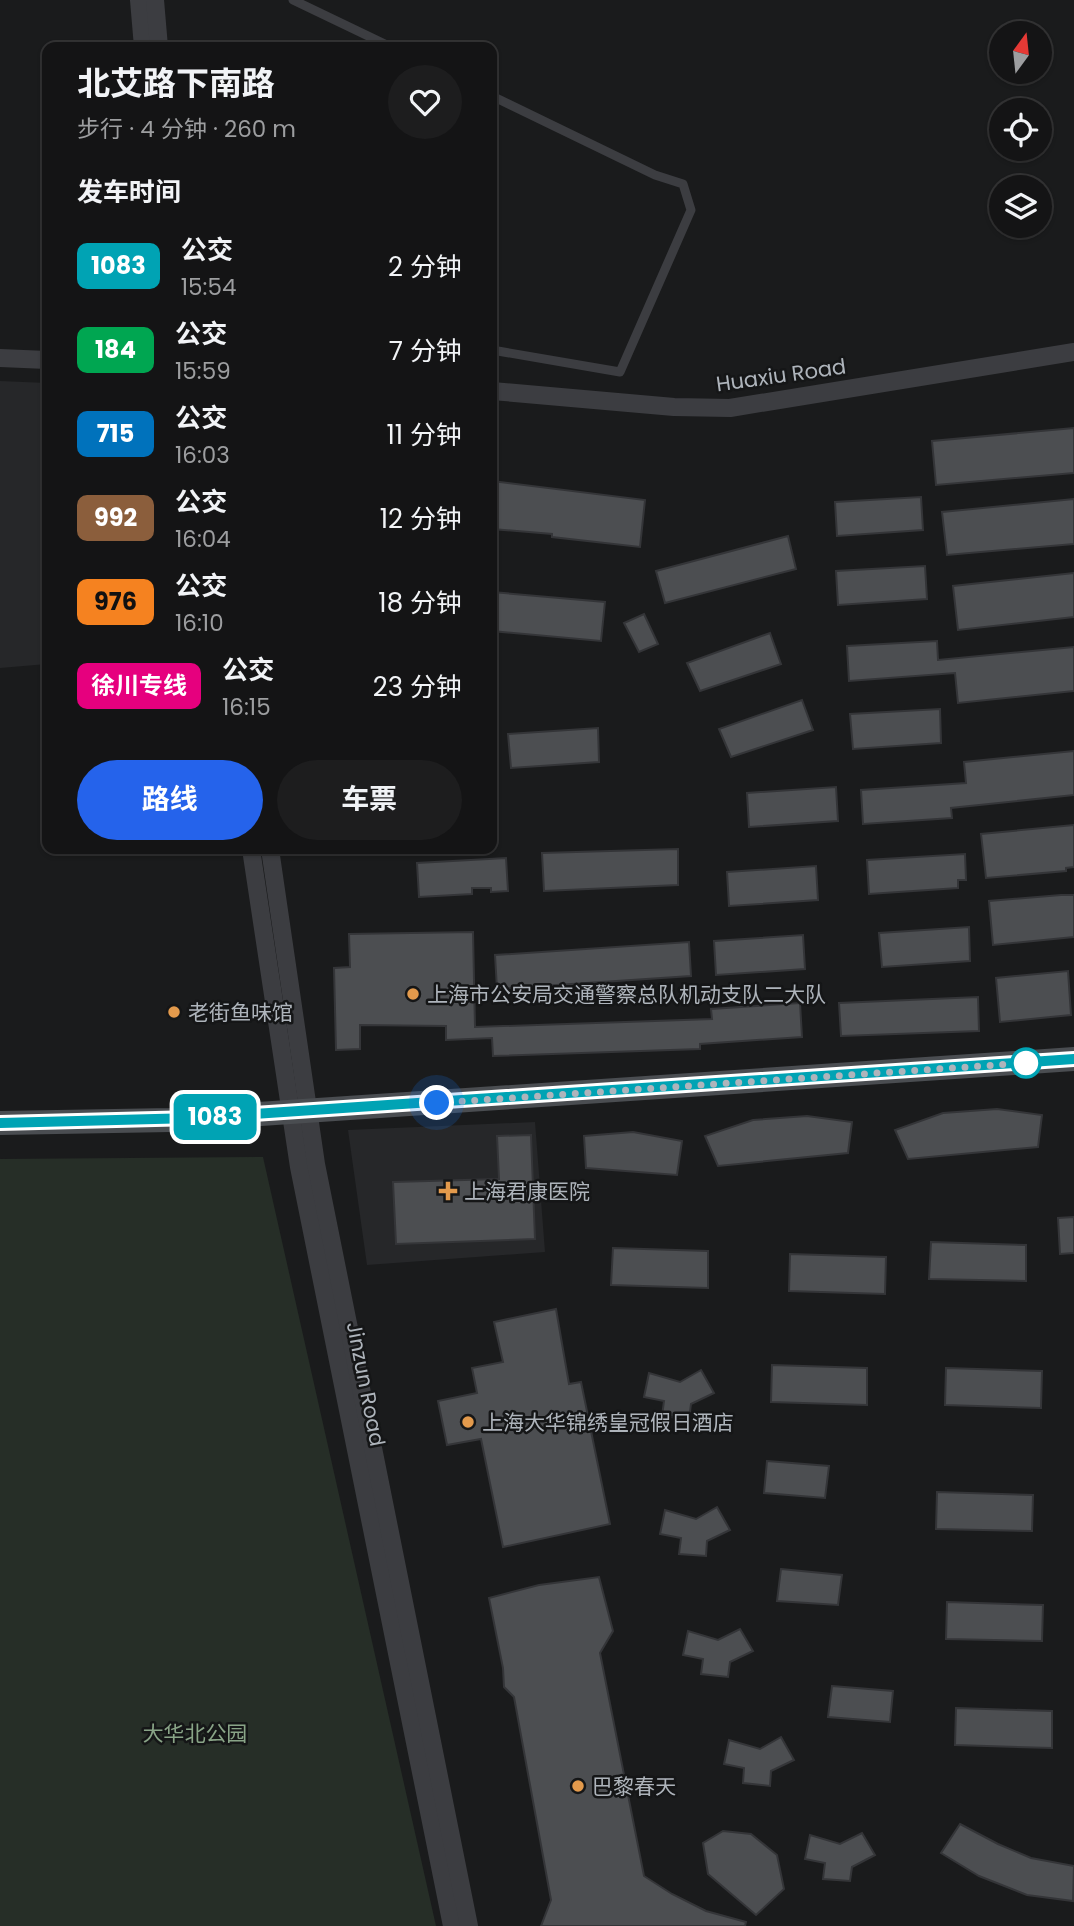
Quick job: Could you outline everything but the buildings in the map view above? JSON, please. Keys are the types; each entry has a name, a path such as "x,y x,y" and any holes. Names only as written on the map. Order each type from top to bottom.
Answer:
{"street":[{"path":"139,0 143,42"},
{"path":"155,0 159,42"},
{"name":"Huaxiu Road","path":"497,391 674,407 730,408 1074,352"},
{"path":"0,359 42,360"},
{"name":"Jinzun Road","path":"252,854 299,1112 316,1164 469,1926"},
{"name":"Jinzun Road","path":"271,854 299,1112 299,1167 453,1926"},
{"path":"0,1123 158,1120 299,1112 1074,1059"}],"lane":[{"path":"293,0 381,42"},
{"path":"497,98 655,175 683,184 691,210 620,372 497,352"}],"shaded area":[{"path":"0,381 42,383 42,664 0,668"},
{"name":"上海君康医院","path":"535,1122 545,1252 367,1265 348,1130"}],"green space":[{"name":"大华北公园","path":"263,1157 436,1926 0,1926 0,1159"}],"bus line":[{"name":"1083","path":"0,1123 85,1123 194,1118 1074,1059"}],"place":[{"name":"上海市公安局交通警察总队机动支队二大队","path":"413,994"},
{"name":"老街鱼味馆","path":"174,1012"},
{"name":"上海君康医院","path":"448,1191"},
{"name":"上海大华锦绣皇冠假日酒店","path":"468,1422"},
{"name":"巴黎春天","path":"578,1786"}],"route":[{"path":"437,1103 1026,1063"}]}
